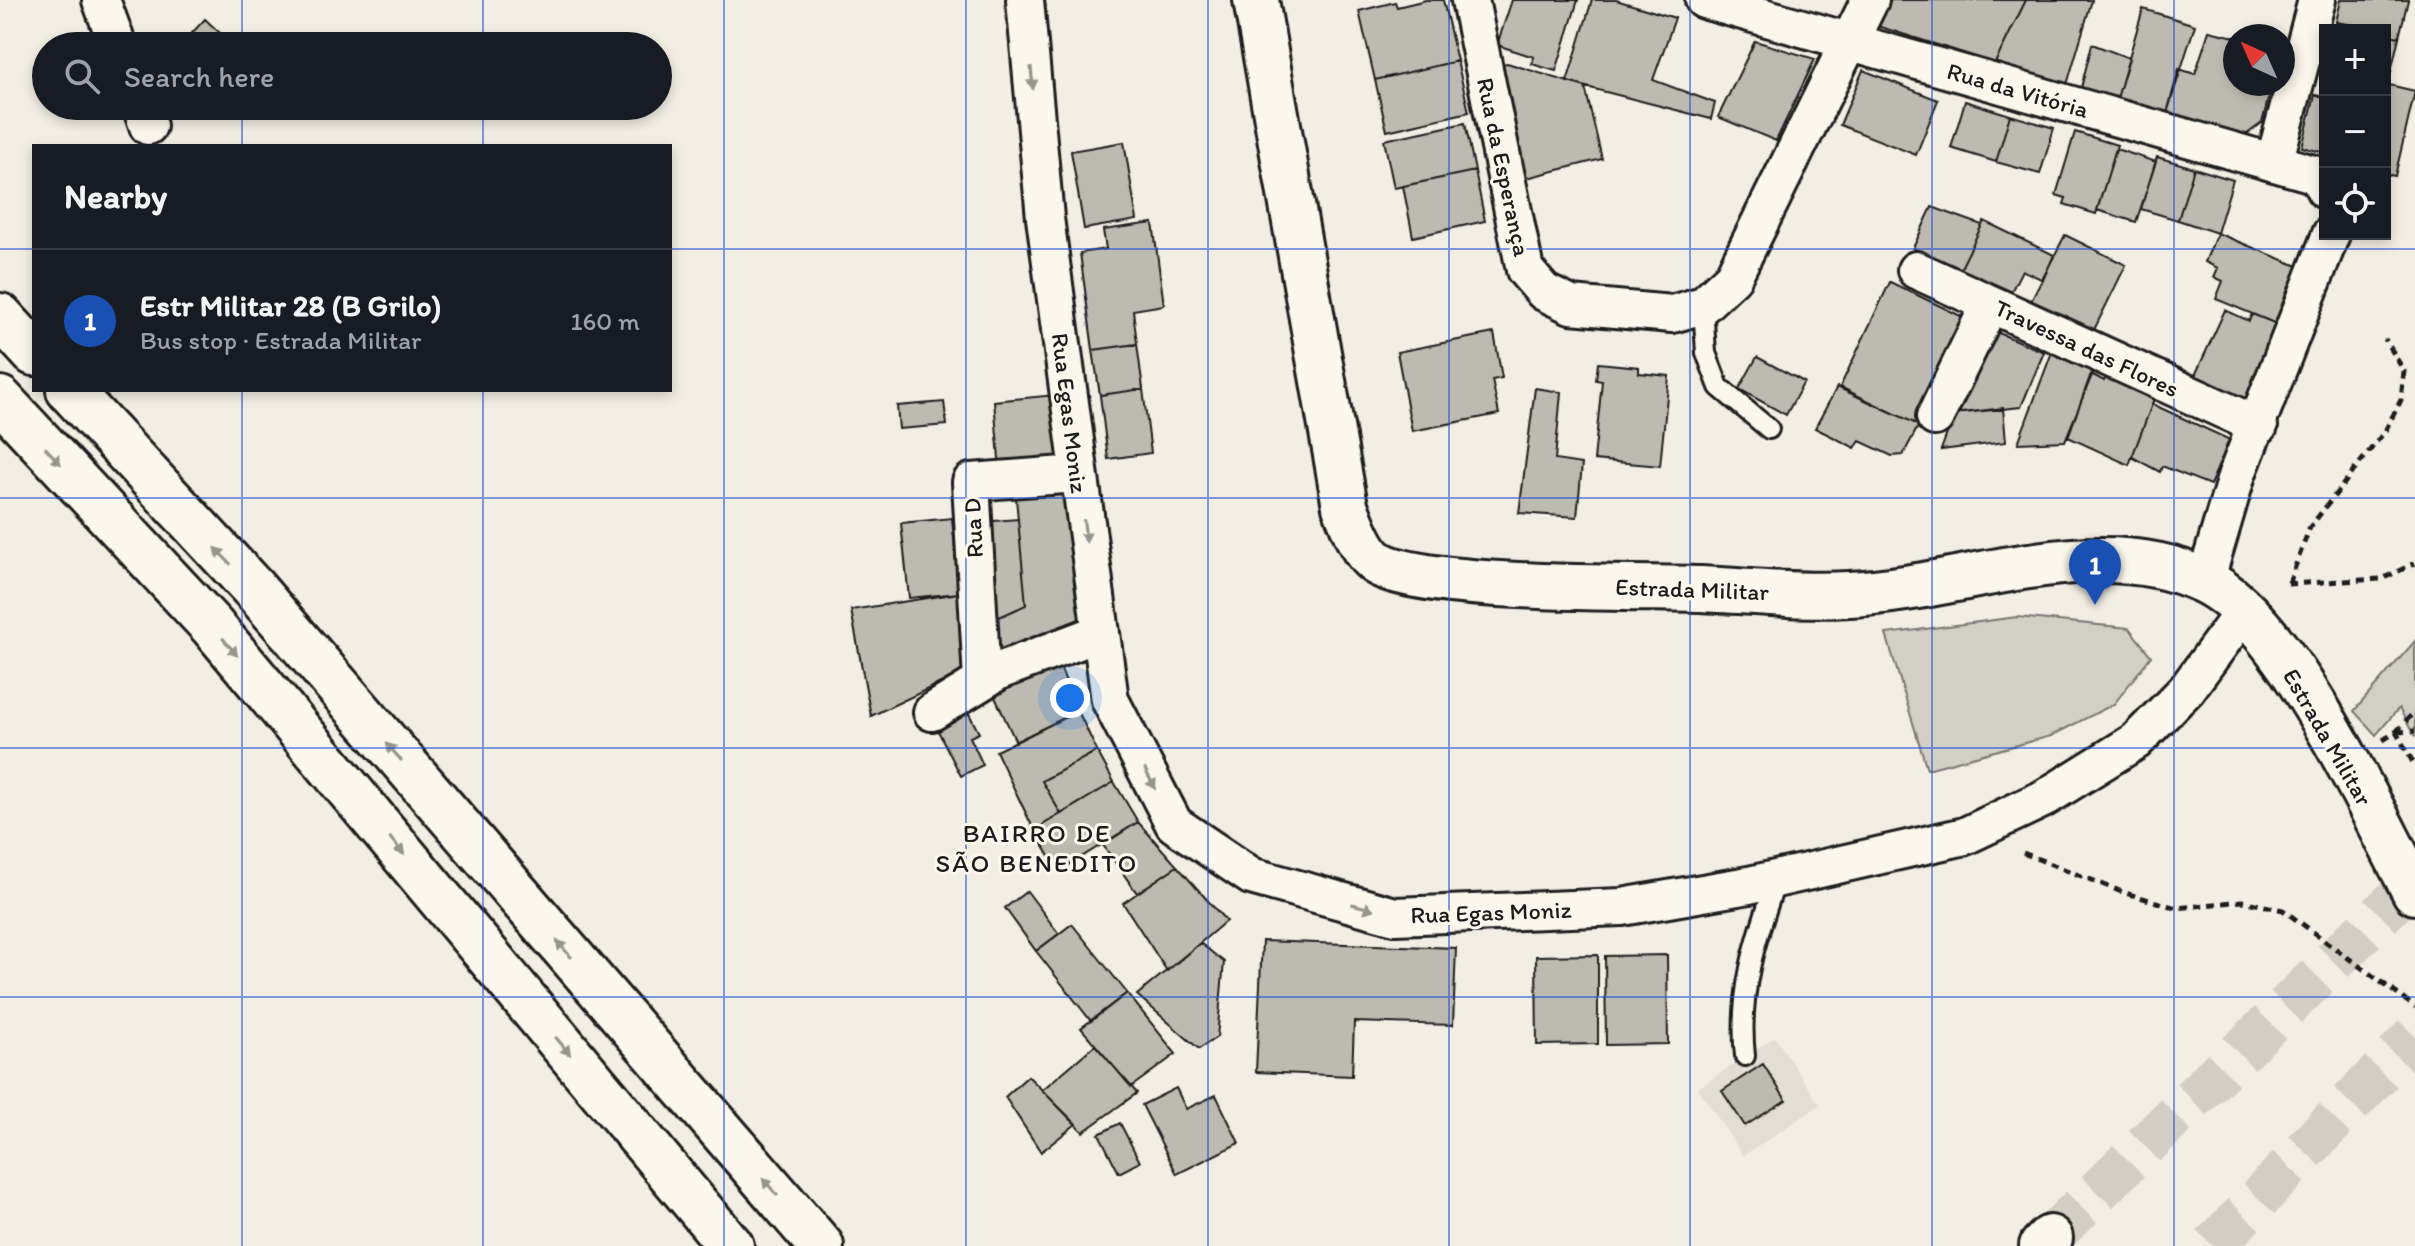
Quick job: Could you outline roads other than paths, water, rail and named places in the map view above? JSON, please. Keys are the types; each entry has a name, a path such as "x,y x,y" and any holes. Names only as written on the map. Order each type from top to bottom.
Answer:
{"main road":[{"name":"Estrada Militar","path":"1256,0 1345,506 1359,539 1375,561 1407,574 1491,582 1849,594 2088,559 2133,561 2205,582 2245,610 2273,642 2319,715 2415,892"},
{"path":"0,316 32,351"},
{"path":"71,392 254,589 821,1246"},
{"path":"0,399 212,626 731,1246"}],"street":[{"path":"101,0 113,32"},
{"name":"Rua Egas Moniz","path":"1025,0 1045,218 1077,474 1110,700 1174,824 1251,876 1395,916 1622,907 1777,878 1965,836 2043,799 2136,741 2187,689 2245,610"},
{"name":"Rua da Esperança","path":"1470,0 1525,270 1544,292 1571,305 1672,314 1703,305"},
{"name":"Rua da Vitória","path":"1704,0 2317,175 2319,179"},
{"path":"1703,305 1733,277 1870,0"},
{"path":"2274,163 2317,0"},
{"path":"2205,582 2237,474 2259,426 2329,240"},
{"name":"Travessa das Flores","path":"1916,270 2259,426"},
{"path":"1935,417 1990,304"},
{"name":"Rua D","path":"982,681 971,482 1077,474"},
{"path":"932,712 999,671 1099,633"}],"lane":[{"path":"1703,305 1706,353 1719,387 1769,429"},
{"path":"1745,1056 1742,1024 1746,976 1777,878"}],"tunnel":[{"path":"2050,1238 2415,881"},
{"path":"2213,1246 2415,1036"}],"place":[{"name":"Estr Militar 28 (B Grilo)","path":"2095,605"}],"district":[{"name":"BAIRRO DE SÃO BENEDITO","path":"1037,848"}]}
